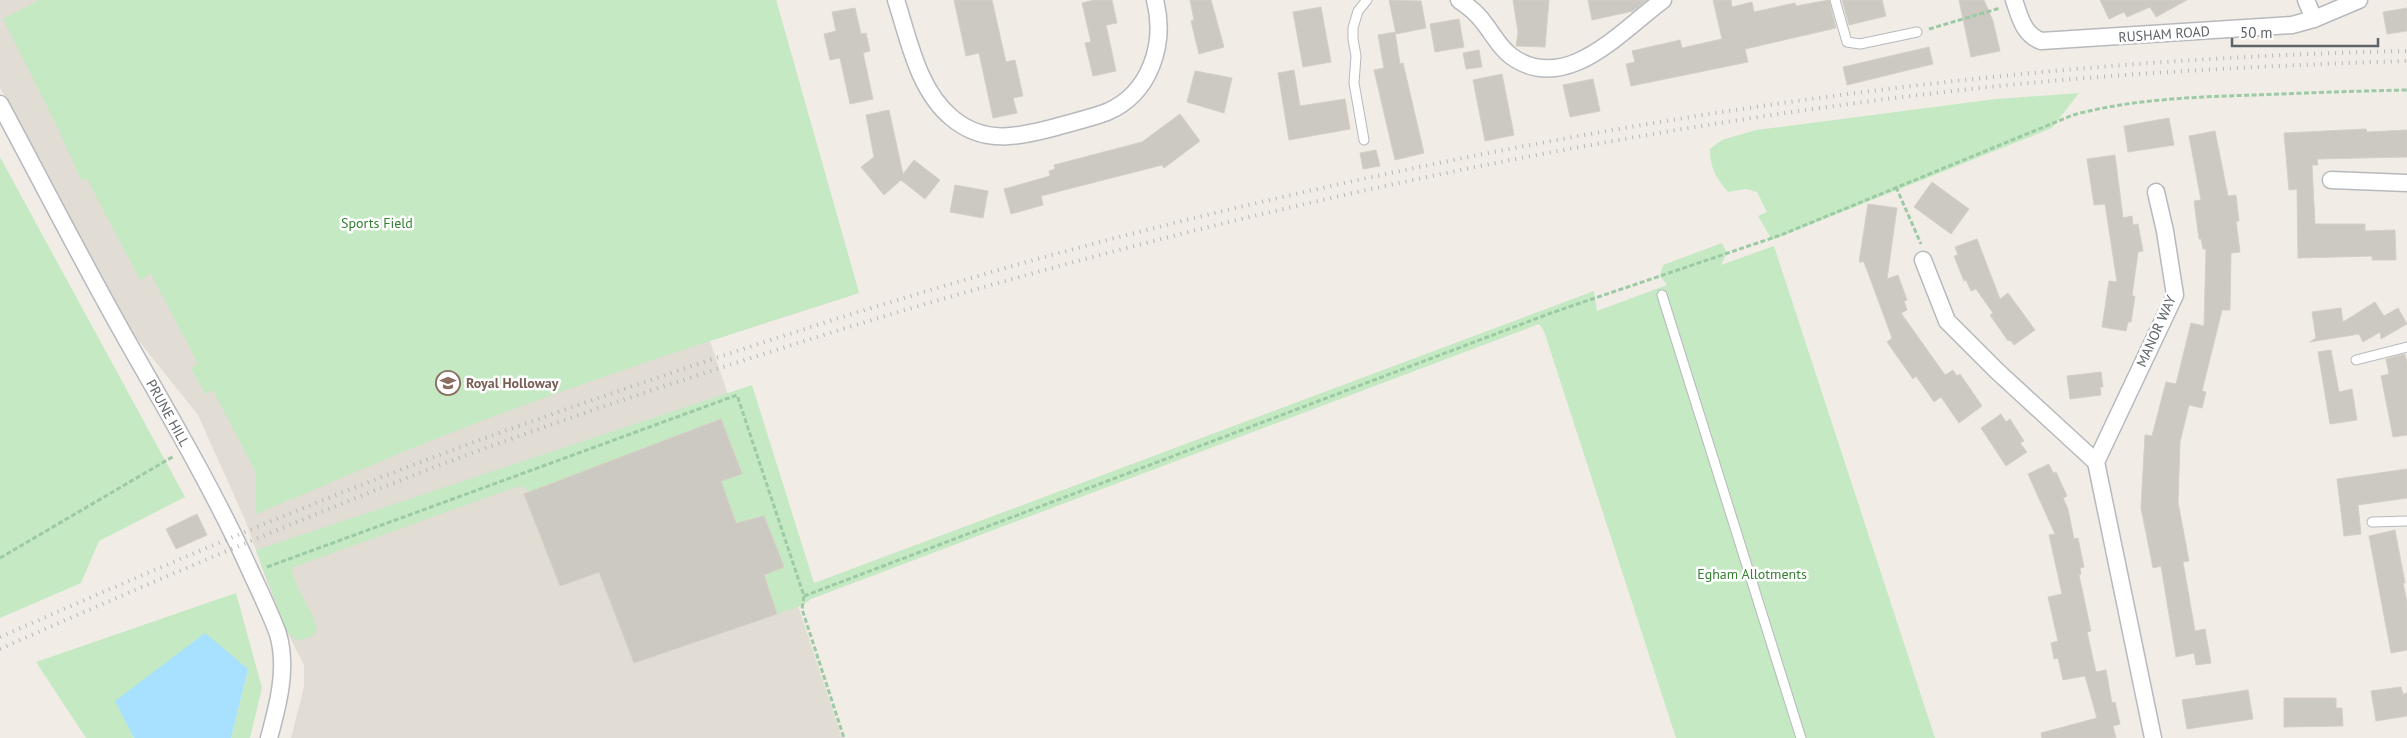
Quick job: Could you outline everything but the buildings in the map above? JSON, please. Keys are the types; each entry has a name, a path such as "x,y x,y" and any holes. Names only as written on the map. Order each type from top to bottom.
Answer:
{"street":[{"path":"896,0 924,82 940,106 966,129 997,137 1015,137 1108,111 1131,95 1151,67 1157,51 1160,33 1155,0"},
{"path":"1459,0 1483,21 1497,42 1511,56 1528,65 1551,68 1573,64 1594,54 1663,0"},
{"path":"2306,0 2314,19"},
{"name":"RUSHAM ROAD","path":"2014,2 2022,24 2032,38 2041,42 2292,25 2314,19 2359,0"},
{"name":"PRUNE HILL","path":"0,104 88,271 188,448 251,572 278,634 282,662 281,688 269,738"},
{"path":"2331,180 2407,184"},
{"name":"MANOR WAY","path":"2096,462 2175,294 2166,231 2156,192"},
{"path":"1923,260 1947,321 1996,371 2096,462 2153,738"}],"lane":[{"path":"1364,140 1354,83 1356,56 1353,28 1358,11 1367,0"},
{"path":"1835,0 1844,37 1847,42 1860,44 1917,32"},
{"path":"1662,295 1801,738"},
{"path":"2356,360 2407,347"},
{"path":"2372,522 2407,521"}],"path":[{"path":"1917,32 2014,2"},
{"path":"804,596 1551,313 1781,235 2073,115 2100,107 2218,96 2407,90"},
{"path":"1896,187 1922,246 1923,260"},
{"path":"251,572 737,394 804,596 802,609 844,738"},
{"path":"0,558 188,448"}],"shaded area":[{"name":"Sports Field","path":"0,0 776,0 859,293 710,341 842,738 291,738 304,687 304,665 287,632 246,522 198,415 130,330 0,88"}],"green space":[{"name":"Sports Field","path":"39,0 776,0 859,293 704,343 550,396 424,444 256,514 256,473 213,390 205,394 191,368 198,364 151,274 140,280 87,179 81,180 57,126 3,19"},
{"path":"2079,93 2052,128 1772,240 1758,216 1767,212 1757,192 1746,189 1728,192 1717,177 1711,162 1710,149 1722,140 1756,130 1996,99"},
{"path":"0,157 185,497 99,541 81,583 0,618"},
{"name":"Egham Allotments","path":"1722,243 1727,253 1721,265 1774,246 1935,738 1676,738 1544,331 1539,324 811,599 803,605 777,614 764,575 783,567 764,516 736,523 721,481 741,473 721,419 529,492 523,486 513,488 291,568 296,584 312,614 317,630 311,637 297,641 287,632 256,550 752,385 814,583 1594,291 1597,311 1667,285 1660,276 1663,265"},
{"path":"236,593 262,688 250,738 231,738 248,669 132,736 134,738 86,738 36,662"}],"water":[{"path":"205,633 248,669 231,738 134,738 115,701"}],"railway":[{"path":"0,637 185,557 373,480 647,381 870,308 1020,264 1257,203 1419,167 1582,135 1746,108 1910,86 2075,69 2241,57 2407,51"},
{"path":"0,649 333,507 432,468 587,412 795,344 936,301 1078,261 1221,224 1364,191 1508,161 1653,134 1798,111 1944,92 2060,80 2233,68 2407,61"}],"place":[{"name":"Royal Holloway","path":"448,383"}]}
